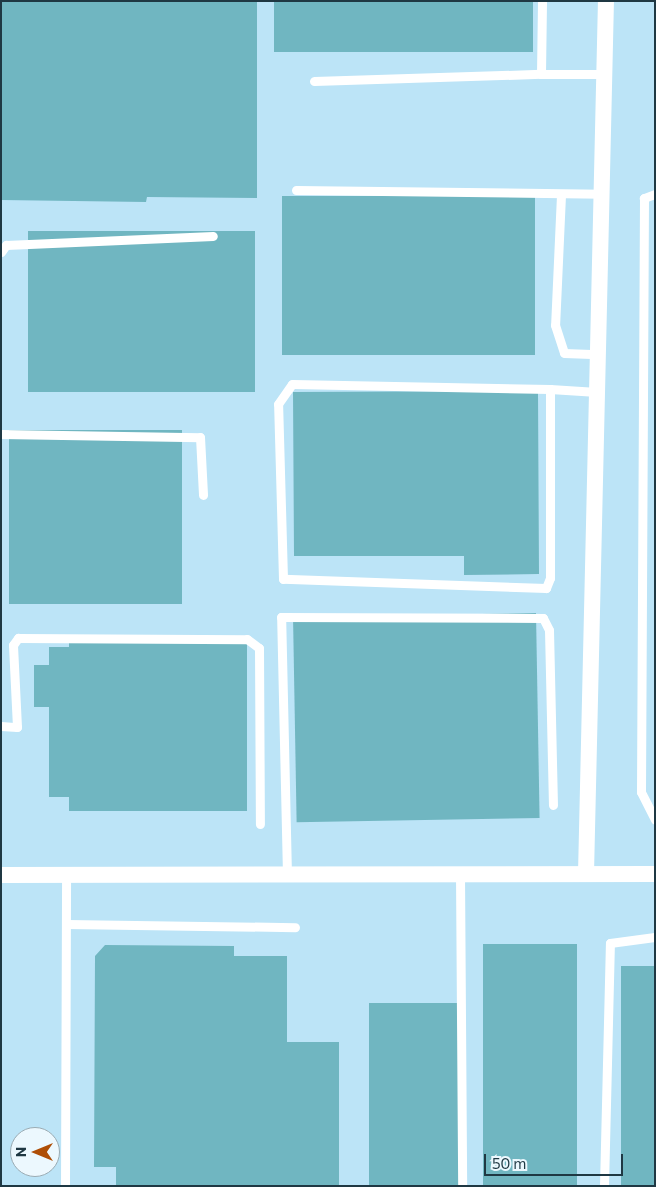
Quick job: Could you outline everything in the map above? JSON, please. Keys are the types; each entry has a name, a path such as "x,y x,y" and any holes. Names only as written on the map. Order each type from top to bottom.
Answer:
{"street":[{"path":"586,874 606,1"},
{"path":"1,875 655,874"}],"lane":[{"path":"541,74 542,1"},
{"path":"314,81 541,74 604,74"},
{"path":"296,190 561,195 602,194"},
{"path":"655,194 644,198 641,792 655,820"},
{"path":"561,195 555,325 564,353 598,354"},
{"path":"1,252 6,245 213,236"},
{"path":"550,389 550,578 546,588 283,579 278,404 292,384 550,389 597,392"},
{"path":"1,434 200,437 203,495"},
{"path":"287,875 281,617 543,618 549,630 553,805"},
{"path":"1,726 17,727 13,645 18,638 247,639 259,648 260,824"},
{"path":"460,874 462,1186"},
{"path":"65,1186 66,875"},
{"path":"66,924 295,927"},
{"path":"604,1186 610,944 655,936"}],"shaded area":[{"path":"1,1 655,1 655,1186 1,1186"}],"building":[{"path":"1,1 257,1 257,198 147,197 146,202 1,200"},
{"path":"274,1 533,1 533,52 274,52"},
{"path":"282,196 535,196 535,355 282,355"},
{"path":"28,231 255,231 255,392 28,392"},
{"path":"538,391 539,574 464,575 464,556 294,556 293,392"},
{"path":"9,430 182,430 182,604 9,604"},
{"path":"536,613 540,818 297,822 293,617"},
{"path":"69,642 247,642 247,811 69,811 69,797 49,797 49,707 34,707 34,665 49,665 49,647 69,647"},
{"path":"483,944 577,944 577,1186 483,1186"},
{"path":"105,945 234,946 234,956 287,956 287,1042 339,1042 339,1186 116,1186 116,1167 94,1167 95,956"},
{"path":"621,966 655,966 655,1186 621,1186"},
{"path":"369,1003 459,1003 459,1186 369,1186"}]}
